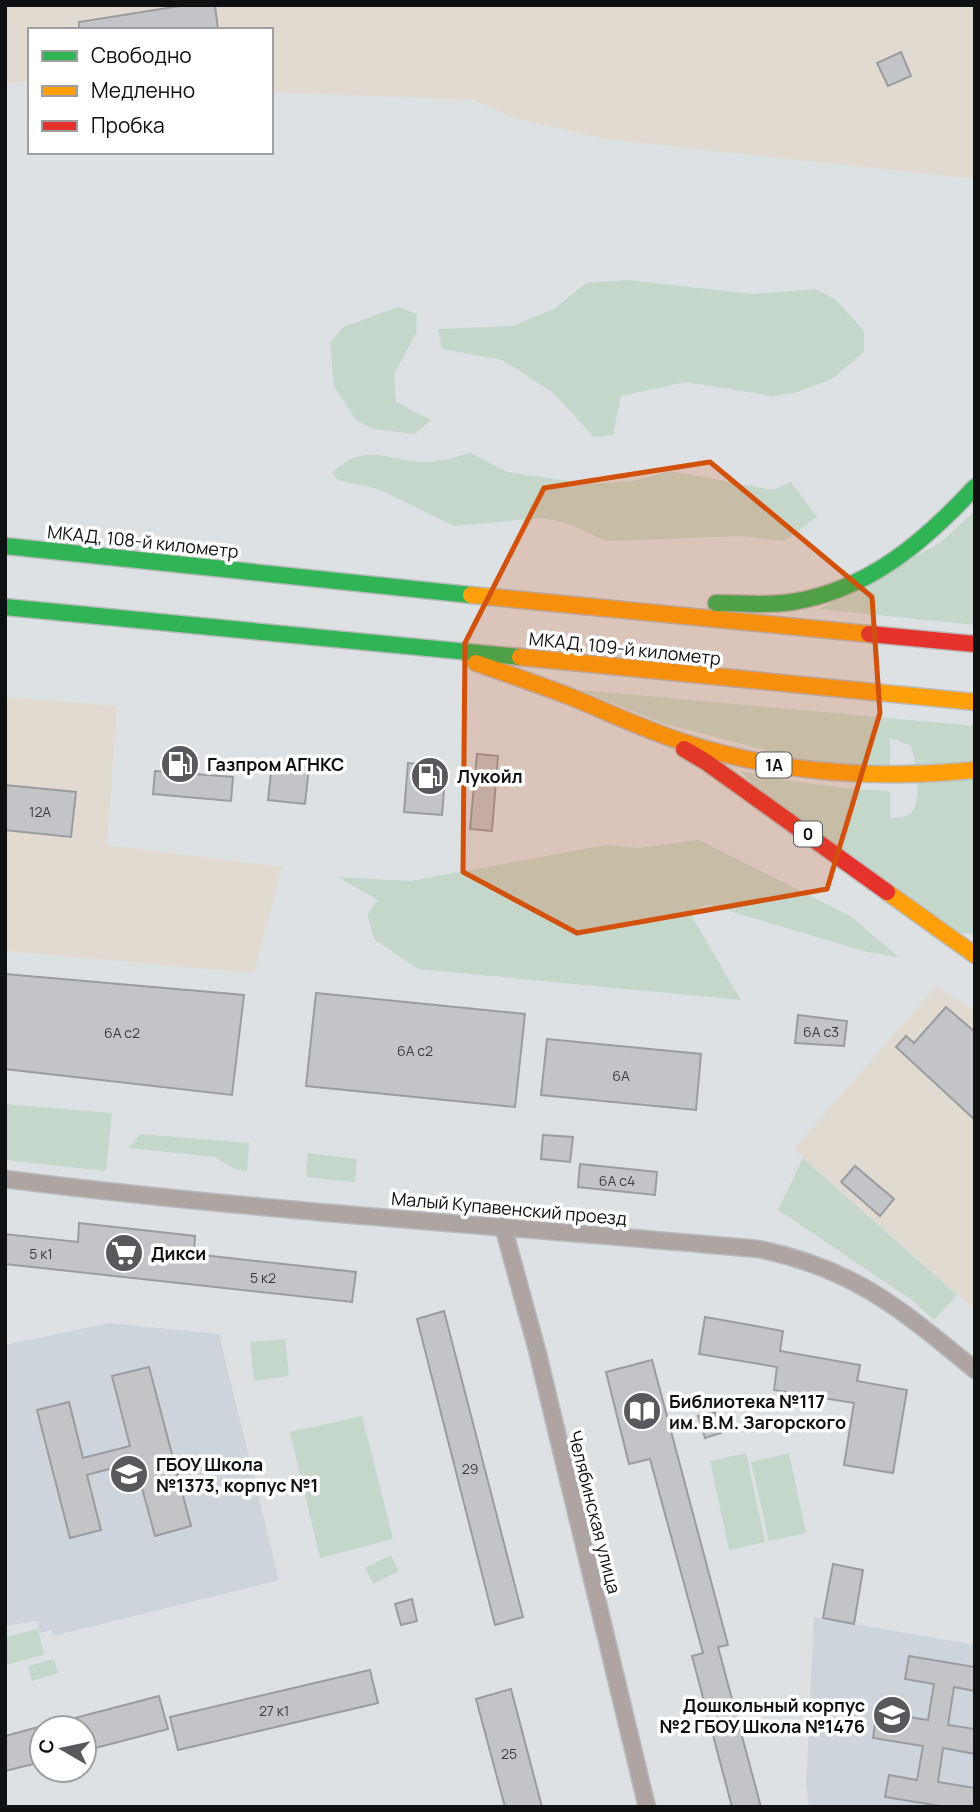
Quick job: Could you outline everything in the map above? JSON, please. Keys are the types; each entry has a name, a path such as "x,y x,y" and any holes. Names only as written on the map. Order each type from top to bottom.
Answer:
{"main road":[{"path":"551,604 790,602 845,590 882,570 934,530 975,487"},
{"name":"МКАД, 108-й километр","path":"5,546 277,574"},
{"name":"МКАД, 109-й километр","path":"277,574 551,604 975,644"},
{"name":"МКАД, 109-й километр","path":"5,607 975,702"},
{"name":"0","path":"433,648 567,696 662,735 706,762 975,955"},
{"name":"1A","path":"662,735 741,758 800,770 843,775 890,777 975,770"},
{"path":"951,937 975,943"}],"street":[{"name":"Малый Купавенский проезд","path":"5,1179 229,1204 758,1249 788,1255 848,1277 910,1316 975,1370"},
{"name":"Челябинская улица","path":"503,1226 532,1332 647,1807"}],"highlighted area":[{"path":"710,462 872,597 880,713 827,889 577,933 463,872 465,643 544,488"}],"shaded area":[{"path":"5,5 975,5 975,179 605,139 514,118 474,100 273,92 273,28 28,28 28,81 5,84"},
{"path":"5,697 117,706 107,845 282,867 254,973 5,951"},
{"path":"936,986 975,1011 975,1310 794,1149"},
{"name":"ГБОУ Школа №1373, корпус №1","path":"109,1323 219,1334 279,1580 53,1636 51,1630 40,1633 36,1621 5,1626 5,1345"},
{"name":"Дошкольный корпус №2 ГБОУ Школа №1476","path":"814,1617 975,1645 975,1807 809,1807 806,1785"}],"green space":[{"path":"628,280 753,294 816,289 836,300 864,331 864,352 832,379 794,393 772,396 686,382 621,396 613,435 594,437 552,392 502,360 442,349 438,329 513,326 554,309 586,283"},
{"path":"398,307 417,314 416,334 394,373 396,402 431,420 415,434 373,429 356,420 334,386 330,343 343,327"},
{"path":"471,453 507,472 591,484 633,481 670,471 773,490 791,482 817,517 784,541 740,536 606,541 564,522 542,518 454,526 378,489 338,480 332,473 355,457 366,455 427,462"},
{"path":"975,511 975,625 819,609 940,543"},
{"path":"580,690 975,726 975,934 960,933 757,788 740,771 814,784 890,791 890,818 902,817 912,812 917,799 916,769 910,745 890,738 890,766 804,760 662,723"},
{"path":"699,840 850,916 899,957 867,952 706,904 690,913 741,1000 418,969 374,939 367,914 378,900 338,877 411,881 606,845 639,848"},
{"path":"5,1104 112,1113 106,1171 5,1160"},
{"path":"140,1134 249,1143 247,1171 234,1169 215,1157 129,1148"},
{"path":"308,1153 357,1159 355,1182 306,1177"},
{"path":"803,1158 957,1295 934,1320 912,1300 778,1210"},
{"path":"285,1339 289,1376 254,1381 250,1342"},
{"path":"362,1416 393,1539 320,1558 290,1432"},
{"path":"746,1453 765,1542 729,1550 710,1461"},
{"path":"789,1453 806,1533 769,1541 751,1462"},
{"path":"391,1555 399,1571 373,1584 365,1568"},
{"path":"38,1629 44,1655 5,1665 5,1637"},
{"path":"54,1659 58,1673 32,1681 28,1666"}],"building":[{"path":"186,5 215,5 218,28 79,28 79,22"},
{"path":"901,52 911,76 888,86 877,63"},
{"path":"477,754 498,756 492,831 470,829"},
{"path":"272,763 309,767 305,804 268,800"},
{"path":"408,763 446,766 442,815 404,812"},
{"path":"155,771 233,777 231,801 153,794"},
{"path":"5,785 76,792 71,837 5,830"},
{"path":"5,974 244,995 232,1095 5,1069"},
{"path":"316,993 525,1014 515,1107 306,1086"},
{"path":"946,1007 975,1032 975,1120 896,1047 906,1036 914,1043"},
{"path":"798,1015 847,1021 844,1046 795,1043"},
{"path":"547,1039 701,1054 696,1110 541,1095"},
{"path":"543,1135 573,1137 570,1162 541,1159"},
{"path":"580,1164 657,1172 655,1195 578,1187"},
{"path":"855,1166 894,1199 880,1216 841,1182"},
{"path":"79,1223 195,1236 194,1254 356,1272 352,1302 5,1264 5,1234 78,1242"},
{"path":"444,1311 523,1617 495,1625 417,1319"},
{"path":"705,1317 783,1331 780,1351 860,1365 857,1381 907,1390 893,1473 844,1465 854,1403 774,1390 777,1367 699,1354"},
{"path":"652,1360 728,1645 718,1647 761,1807 732,1807 692,1656 703,1653 650,1459 629,1464 606,1372"},
{"path":"149,1367 191,1526 155,1536 135,1462 87,1475 101,1530 70,1538 37,1410 69,1402 83,1458 130,1446 112,1376"},
{"path":"715,1412 721,1433 705,1438 698,1416"},
{"path":"833,1564 863,1570 854,1624 823,1618"},
{"path":"412,1599 417,1621 401,1625 395,1604"},
{"path":"909,1656 975,1667 975,1691 954,1687 948,1725 975,1729 975,1754 943,1748 938,1782 975,1788 975,1807 946,1807 885,1797 889,1775 917,1780 923,1746 873,1738 877,1712 928,1720 934,1684 905,1679"},
{"path":"370,1670 378,1703 178,1750 170,1717"},
{"path":"511,1689 542,1807 505,1807 476,1699"},
{"path":"159,1696 168,1729 98,1747 98,1714 90,1714"},
{"path":"28,1730 28,1765 5,1771 5,1736"}],"traffic: fast":[{"path":"716,603 792,602 845,587 893,561 936,526 975,487"},
{"path":"5,546 471,595"},
{"path":"5,607 520,657"}],"traffic: slow":[{"path":"471,595 869,634"},
{"path":"520,657 975,702"},
{"path":"476,663 571,697 666,736 716,752 753,760 789,767 863,774 975,770"},
{"path":"887,892 975,955"}],"traffic: jam":[{"path":"869,634 975,644"},
{"path":"684,749 887,892"}],"place":[{"name":"Газпром АГНКС","path":"180,764"},
{"name":"Лукойл","path":"430,776"},
{"name":"Дикси","path":"124,1253"},
{"name":"Библиотека №117 им. В.М. Загорского","path":"642,1411"},
{"name":"ГБОУ Школа №1373, корпус №1","path":"129,1474"},
{"name":"Дошкольный корпус №2 ГБОУ Школа №1476","path":"892,1715"}]}
